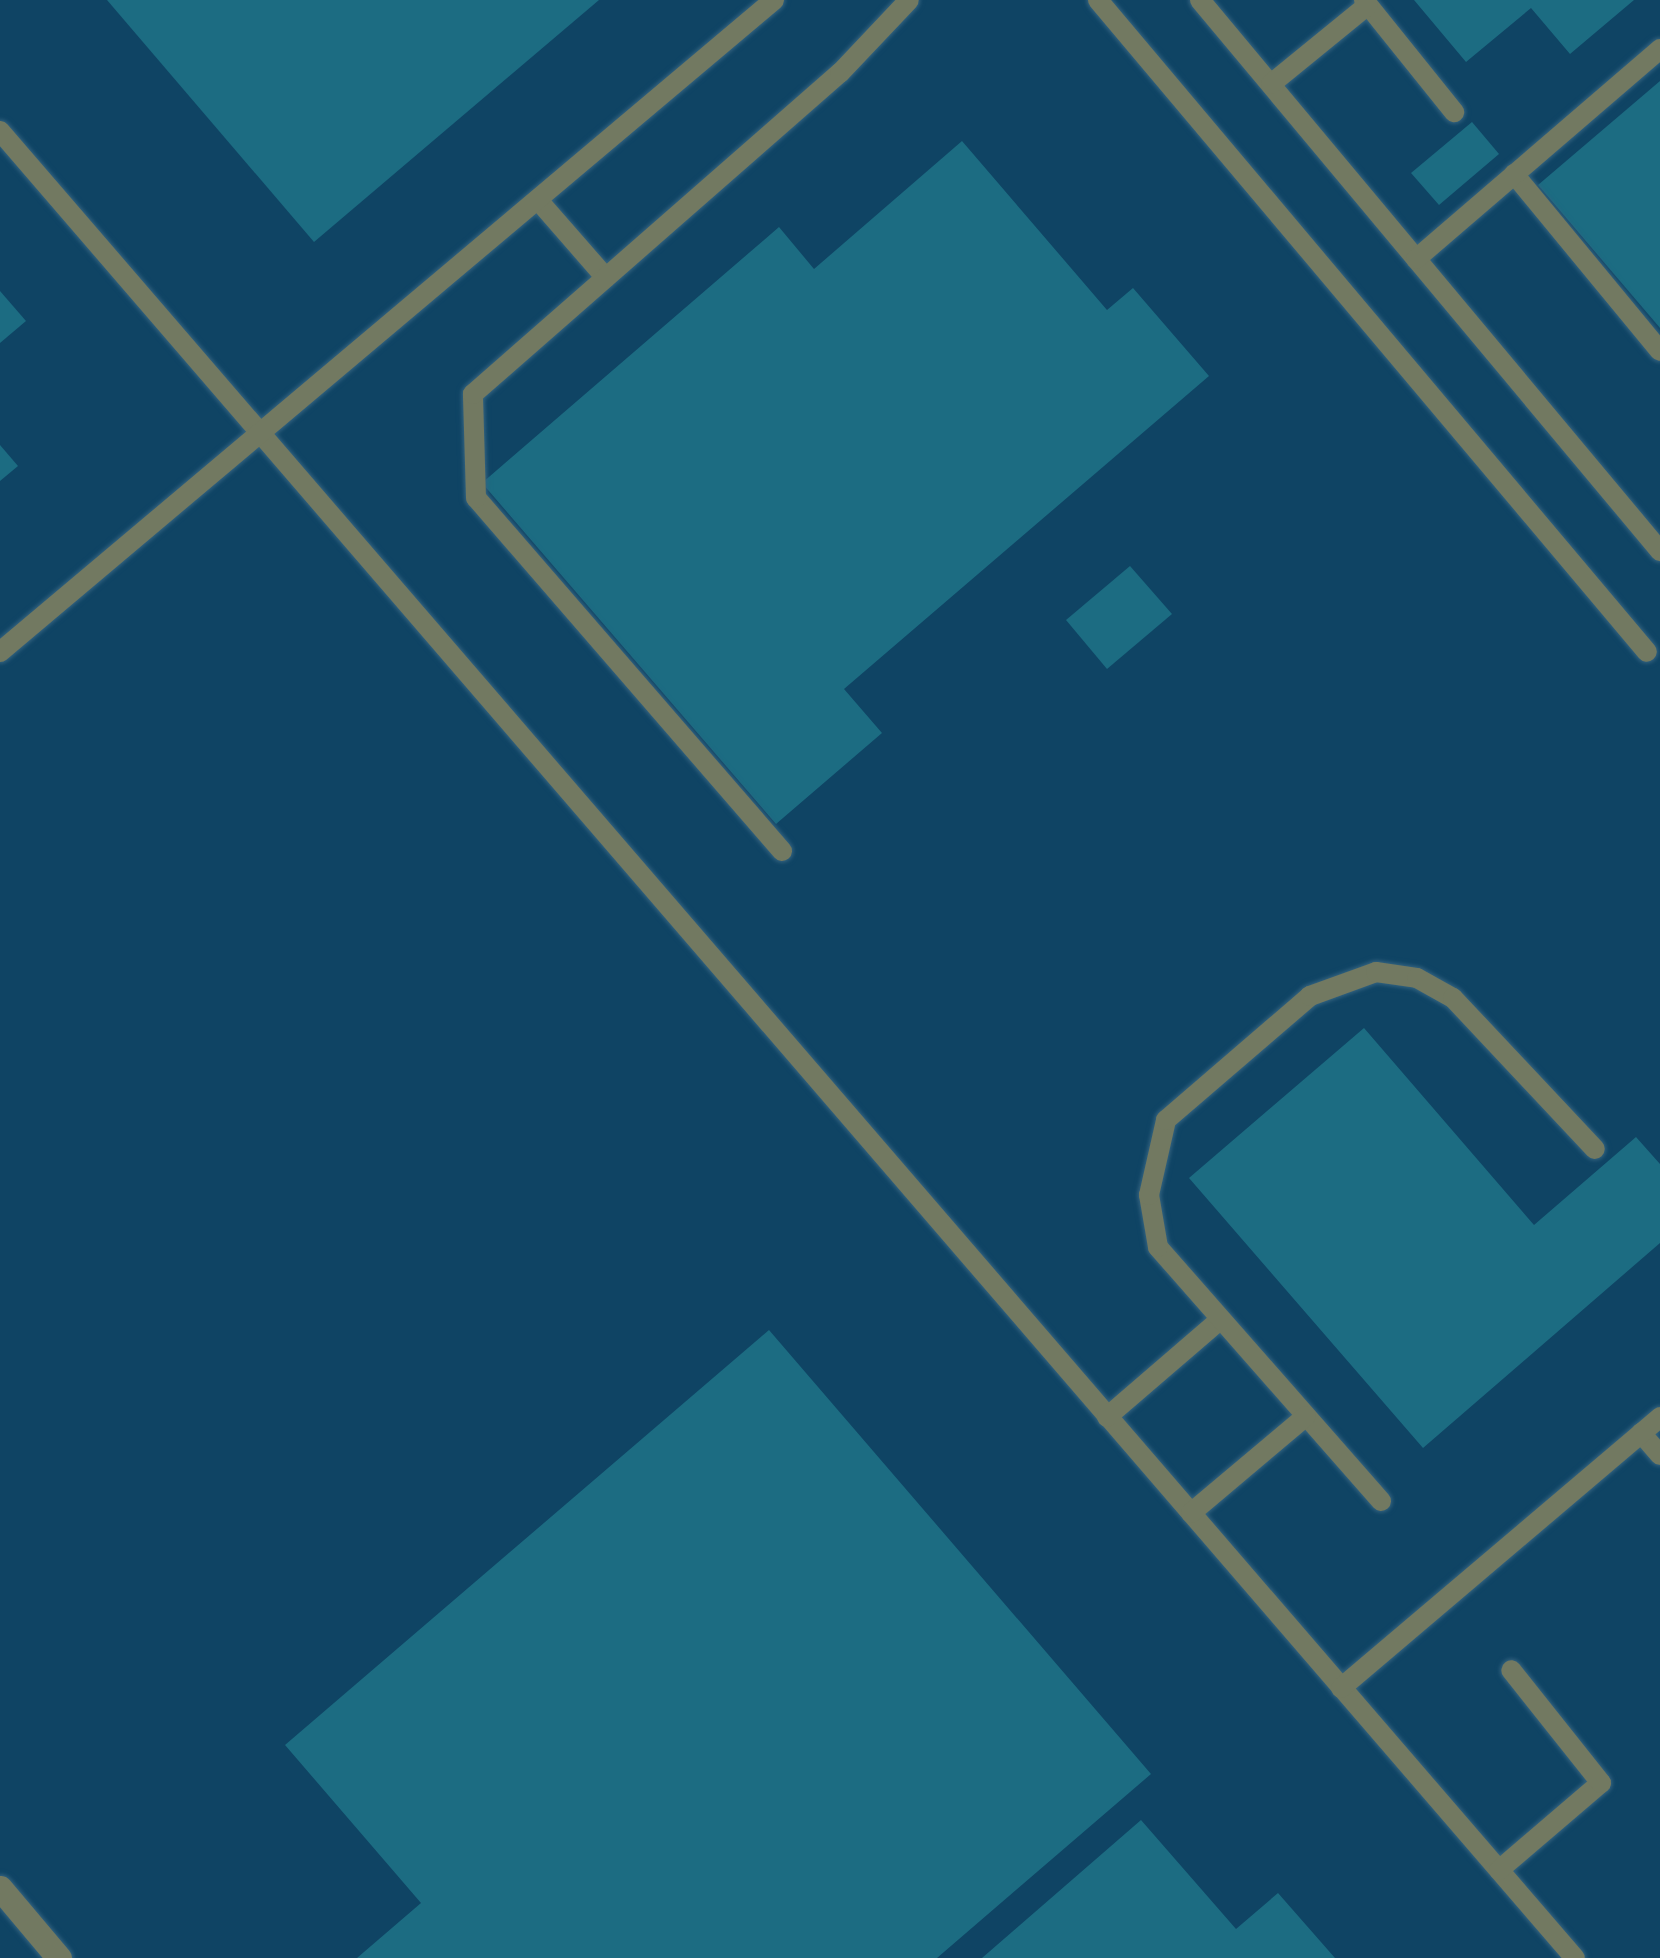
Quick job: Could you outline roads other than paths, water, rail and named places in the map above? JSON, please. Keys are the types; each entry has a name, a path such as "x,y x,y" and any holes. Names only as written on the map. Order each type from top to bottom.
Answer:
{"street":[{"path":"0,1888 56,1957"}],"lane":[{"path":"0,652 774,0"},
{"path":"782,851 476,498 473,394 840,73 909,0"},
{"path":"1098,0 1647,652"},
{"path":"1200,0 1660,551"},
{"path":"1270,84 1366,2 1454,112"},
{"path":"1416,259 1660,49"},
{"path":"0,131 1575,1958"},
{"path":"1514,174 1660,352"},
{"path":"538,200 606,278"},
{"path":"1382,1501 1158,1246 1149,1195 1156,1144 1166,1120 1330,983 1376,972 1436,986 1595,1148"},
{"path":"1107,1416 1222,1319"},
{"path":"1191,1513 1306,1416"},
{"path":"1342,1688 1660,1417"},
{"path":"1641,1433 1660,1455"},
{"path":"1499,1870 1601,1783 1511,1670"}]}
